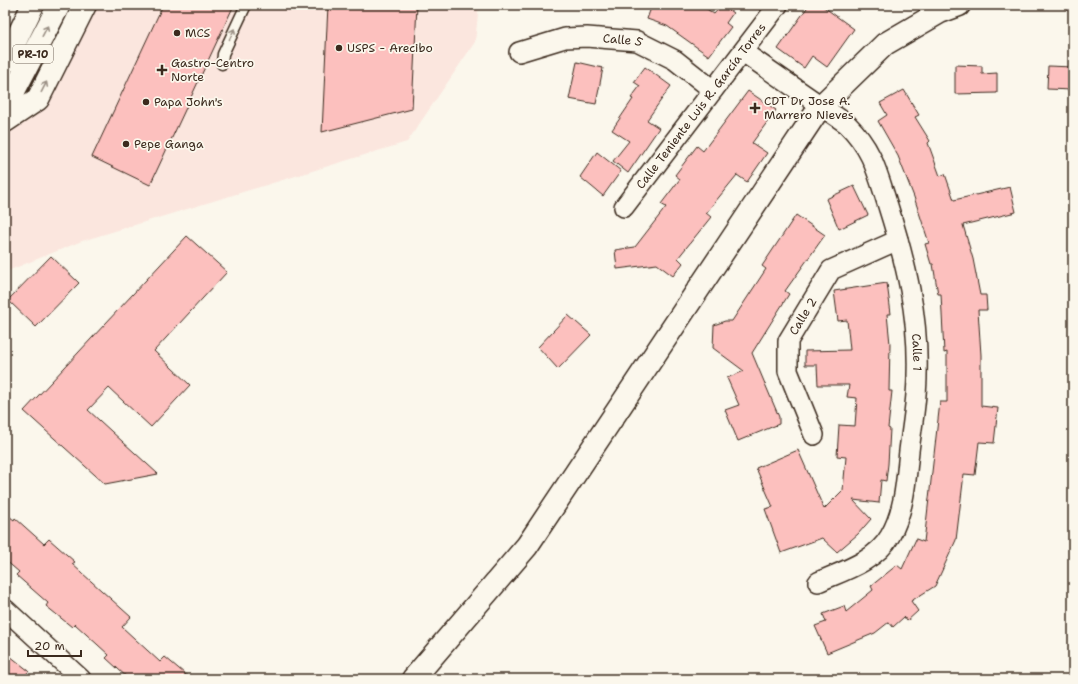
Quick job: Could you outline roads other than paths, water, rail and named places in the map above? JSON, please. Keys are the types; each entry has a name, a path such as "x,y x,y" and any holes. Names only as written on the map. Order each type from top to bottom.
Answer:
{"street":[{"name":"PR-10","path":"5,62 32,5"},
{"name":"PR-10","path":"5,100 13,94 59,5"},
{"path":"5,121 38,99 85,5"},
{"name":"Calle Teniente Luis R. García Torres","path":"624,207 778,5"},
{"path":"413,679 527,546 820,107 885,44 946,7"},
{"name":"Calle 5","path":"519,52 565,38 587,37 637,41 676,60 713,90"},
{"name":"Calle 1","path":"743,52 820,107 847,124 861,138 874,160 898,240 913,301 917,376 905,486 900,512 890,536 874,554 853,567 818,582"},
{"name":"Calle 2","path":"814,435 788,371 788,340 831,270 898,240"},
{"path":"5,609 80,679"}],"lane":[{"path":"222,64 223,54 246,5"}],"place":[{"name":"MCS","path":"177,33"},
{"name":"USPS - Arecibo","path":"339,48"},
{"name":"Gastro-Centro Norte","path":"162,70"},
{"name":"Papa John's","path":"146,102"},
{"name":"CDT Dr Jose A. Marrero Nieves","path":"755,108"},
{"name":"Pepe Ganga","path":"126,144"}]}
